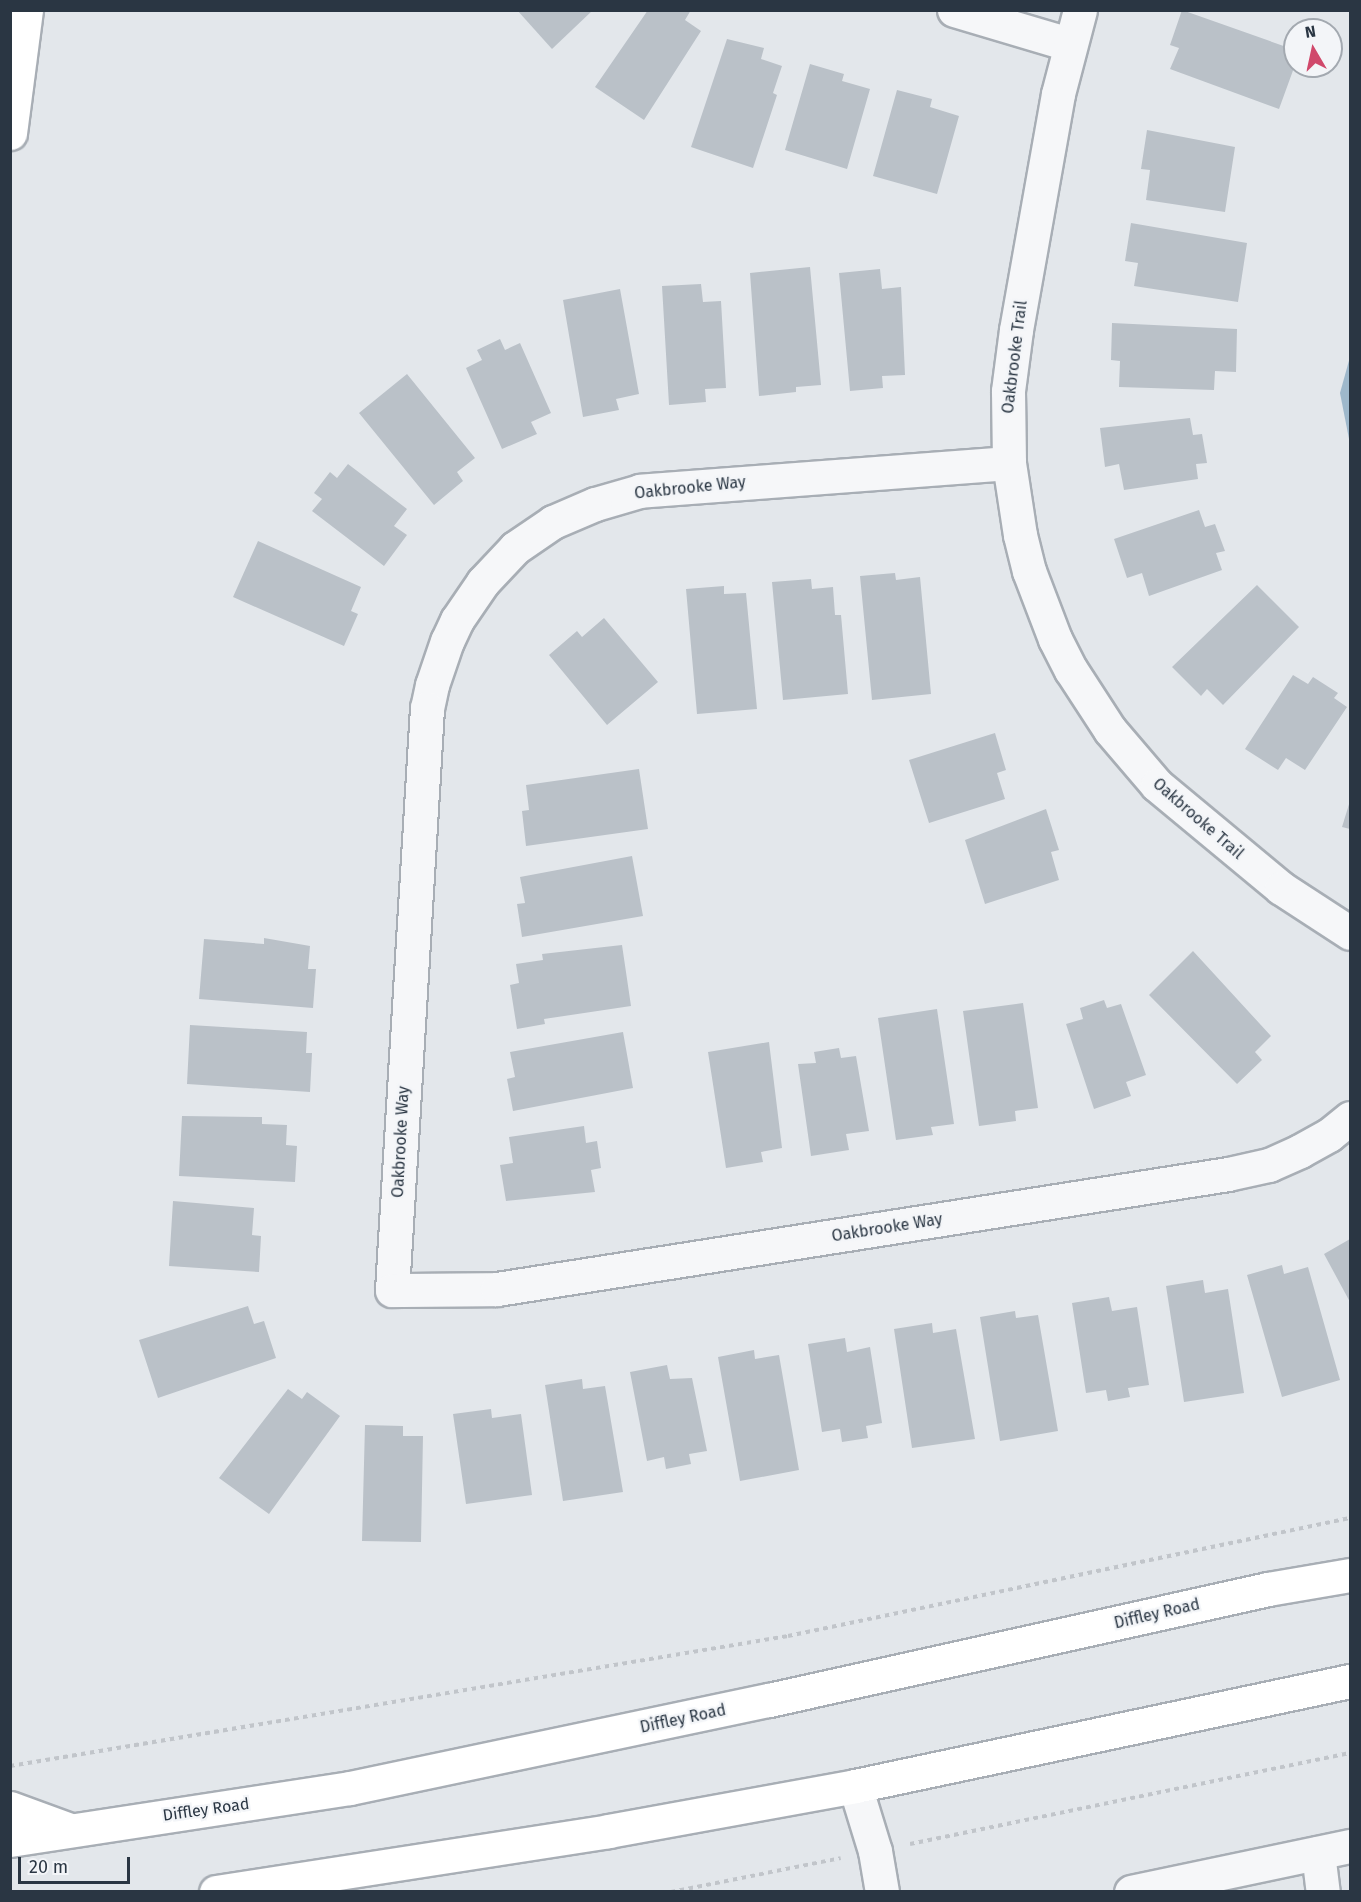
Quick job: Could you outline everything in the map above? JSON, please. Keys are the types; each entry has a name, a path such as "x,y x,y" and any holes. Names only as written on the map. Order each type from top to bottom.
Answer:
{"main road":[{"path":"10,133 26,10"},
{"name":"Diffley Road","path":"10,1840 350,1788 758,1703 1268,1589 1350,1575"},
{"path":"216,1892 608,1832 855,1786 1350,1681"},
{"path":"10,1808 70,1830"}],"street":[{"path":"954,10 1069,44"},
{"name":"Oakbrooke Trail","path":"1080,10 1069,44 1008,391 1009,463 1020,536 1029,571 1055,639 1090,702 1132,758 1183,810 1281,888 1350,933"},
{"name":"Oakbrooke Way","path":"1009,463 640,491 595,504 553,522 515,548 483,582 457,620 447,642 432,685 427,708 392,1290 497,1289 1228,1174 1269,1165 1300,1151 1329,1135 1350,1118"},
{"path":"855,1786 875,1851 882,1892"},
{"path":"1131,1892 1222,1882 1318,1853 1350,1846"},
{"path":"1318,1853 1323,1892"}],"path":[{"path":"10,1766 788,1636 1350,1518"},
{"path":"671,1892 778,1873 1350,1753"}],"water":[{"path":"1350,357 1350,444 1340,393"}],"building":[{"path":"517,10 593,10 552,49"},
{"path":"648,10 691,10 685,20 701,31 644,120 595,87"},
{"path":"1182,10 1283,46 1283,78 1290,78 1279,109 1170,69 1179,48 1170,45"},
{"path":"727,39 764,48 761,59 782,66 773,93 777,95 753,168 691,147"},
{"path":"810,64 844,74 842,81 870,89 847,169 785,150"},
{"path":"897,90 932,99 930,107 959,116 937,194 873,176"},
{"path":"1147,130 1235,147 1225,212 1146,200 1150,170 1141,169"},
{"path":"1131,223 1247,243 1238,302 1134,286 1138,263 1125,261"},
{"path":"810,267 821,385 796,387 796,392 759,396 750,273"},
{"path":"880,269 882,289 901,287 905,375 882,376 883,388 850,391 839,273"},
{"path":"701,284 703,302 721,301 726,388 705,389 706,402 669,405 662,286"},
{"path":"620,289 639,394 616,399 619,410 583,417 563,300"},
{"path":"1112,323 1237,329 1236,372 1215,371 1214,390 1119,387 1120,361 1111,360"},
{"path":"500,339 505,350 520,343 551,413 531,422 537,434 502,449 466,368 482,360 477,350"},
{"path":"407,374 475,458 457,472 463,481 434,505 359,413"},
{"path":"1190,418 1193,435 1202,434 1207,463 1196,464 1198,479 1124,490 1119,464 1105,467 1100,428"},
{"path":"348,464 407,509 394,526 407,535 384,566 312,511 322,499 314,493 330,472 337,478"},
{"path":"1199,510 1205,527 1215,524 1225,551 1216,553 1222,570 1149,596 1142,573 1127,578 1114,539"},
{"path":"258,541 361,587 351,611 358,614 344,646 233,597"},
{"path":"895,573 896,580 920,577 931,694 872,700 860,576"},
{"path":"811,579 812,589 833,587 835,615 841,615 848,694 783,700 772,582"},
{"path":"1257,585 1299,627 1223,705 1207,689 1201,696 1172,667"},
{"path":"724,586 724,594 746,593 757,709 697,714 686,589"},
{"path":"604,618 658,682 607,725 549,655 577,631 582,637"},
{"path":"1293,675 1308,684 1313,677 1338,693 1334,698 1347,707 1305,770 1286,758 1278,770 1245,749"},
{"path":"995,733 1006,770 997,773 1005,799 929,823 909,760"},
{"path":"639,769 648,829 526,846 522,811 529,810 526,785"},
{"path":"1350,801 1350,829 1342,827"},
{"path":"1046,809 1059,850 1051,852 1059,880 985,904 965,840"},
{"path":"632,856 643,916 522,937 517,904 525,903 520,877"},
{"path":"264,938 310,946 308,969 316,969 313,1008 199,999 204,939 264,944"},
{"path":"622,945 631,1006 544,1019 545,1024 517,1029 510,985 519,983 516,964 543,960 542,954"},
{"path":"1193,951 1271,1036 1255,1052 1262,1060 1237,1084 1149,995"},
{"path":"1104,1000 1107,1008 1121,1004 1146,1075 1126,1082 1131,1096 1094,1109 1066,1024 1083,1019 1080,1008"},
{"path":"1023,1003 1038,1108 1015,1111 1016,1121 979,1126 963,1011"},
{"path":"937,1009 954,1124 931,1127 933,1135 896,1140 878,1018"},
{"path":"190,1025 307,1032 306,1053 312,1053 310,1092 187,1084"},
{"path":"623,1032 633,1088 513,1111 507,1079 515,1077 510,1052"},
{"path":"769,1042 782,1148 761,1152 763,1162 726,1168 708,1052"},
{"path":"839,1048 841,1058 856,1056 869,1131 846,1134 849,1150 811,1156 798,1064 816,1063 814,1052"},
{"path":"182,1116 262,1117 262,1124 287,1125 286,1145 297,1146 295,1182 179,1176"},
{"path":"584,1126 586,1143 597,1141 601,1168 591,1170 595,1192 506,1201 500,1165 513,1163 509,1137"},
{"path":"173,1201 254,1208 252,1235 261,1236 259,1272 169,1266"},
{"path":"1350,1239 1350,1302 1324,1254"},
{"path":"1282,1265 1284,1274 1308,1267 1340,1380 1282,1397 1247,1275"},
{"path":"1203,1280 1205,1293 1228,1289 1244,1393 1184,1402 1166,1286"},
{"path":"1109,1297 1112,1311 1137,1307 1149,1385 1128,1388 1130,1397 1108,1401 1106,1390 1086,1393 1072,1303"},
{"path":"248,1306 254,1324 264,1321 276,1358 158,1398 139,1340"},
{"path":"1015,1311 1016,1318 1038,1315 1058,1431 1000,1441 980,1317"},
{"path":"932,1323 933,1333 956,1329 975,1439 912,1448 894,1329"},
{"path":"845,1338 847,1352 870,1347 882,1423 866,1426 868,1438 842,1442 840,1429 822,1432 808,1344"},
{"path":"754,1350 755,1359 779,1355 799,1470 740,1481 718,1357"},
{"path":"667,1365 670,1379 692,1378 707,1451 689,1454 691,1464 666,1469 664,1457 647,1461 630,1372"},
{"path":"582,1379 583,1389 605,1386 623,1492 563,1501 545,1385"},
{"path":"288,1389 302,1399 307,1392 340,1416 269,1514 219,1478"},
{"path":"491,1409 492,1418 521,1414 532,1495 466,1504 453,1414"},
{"path":"365,1425 403,1426 403,1436 423,1436 421,1542 362,1541"}]}
